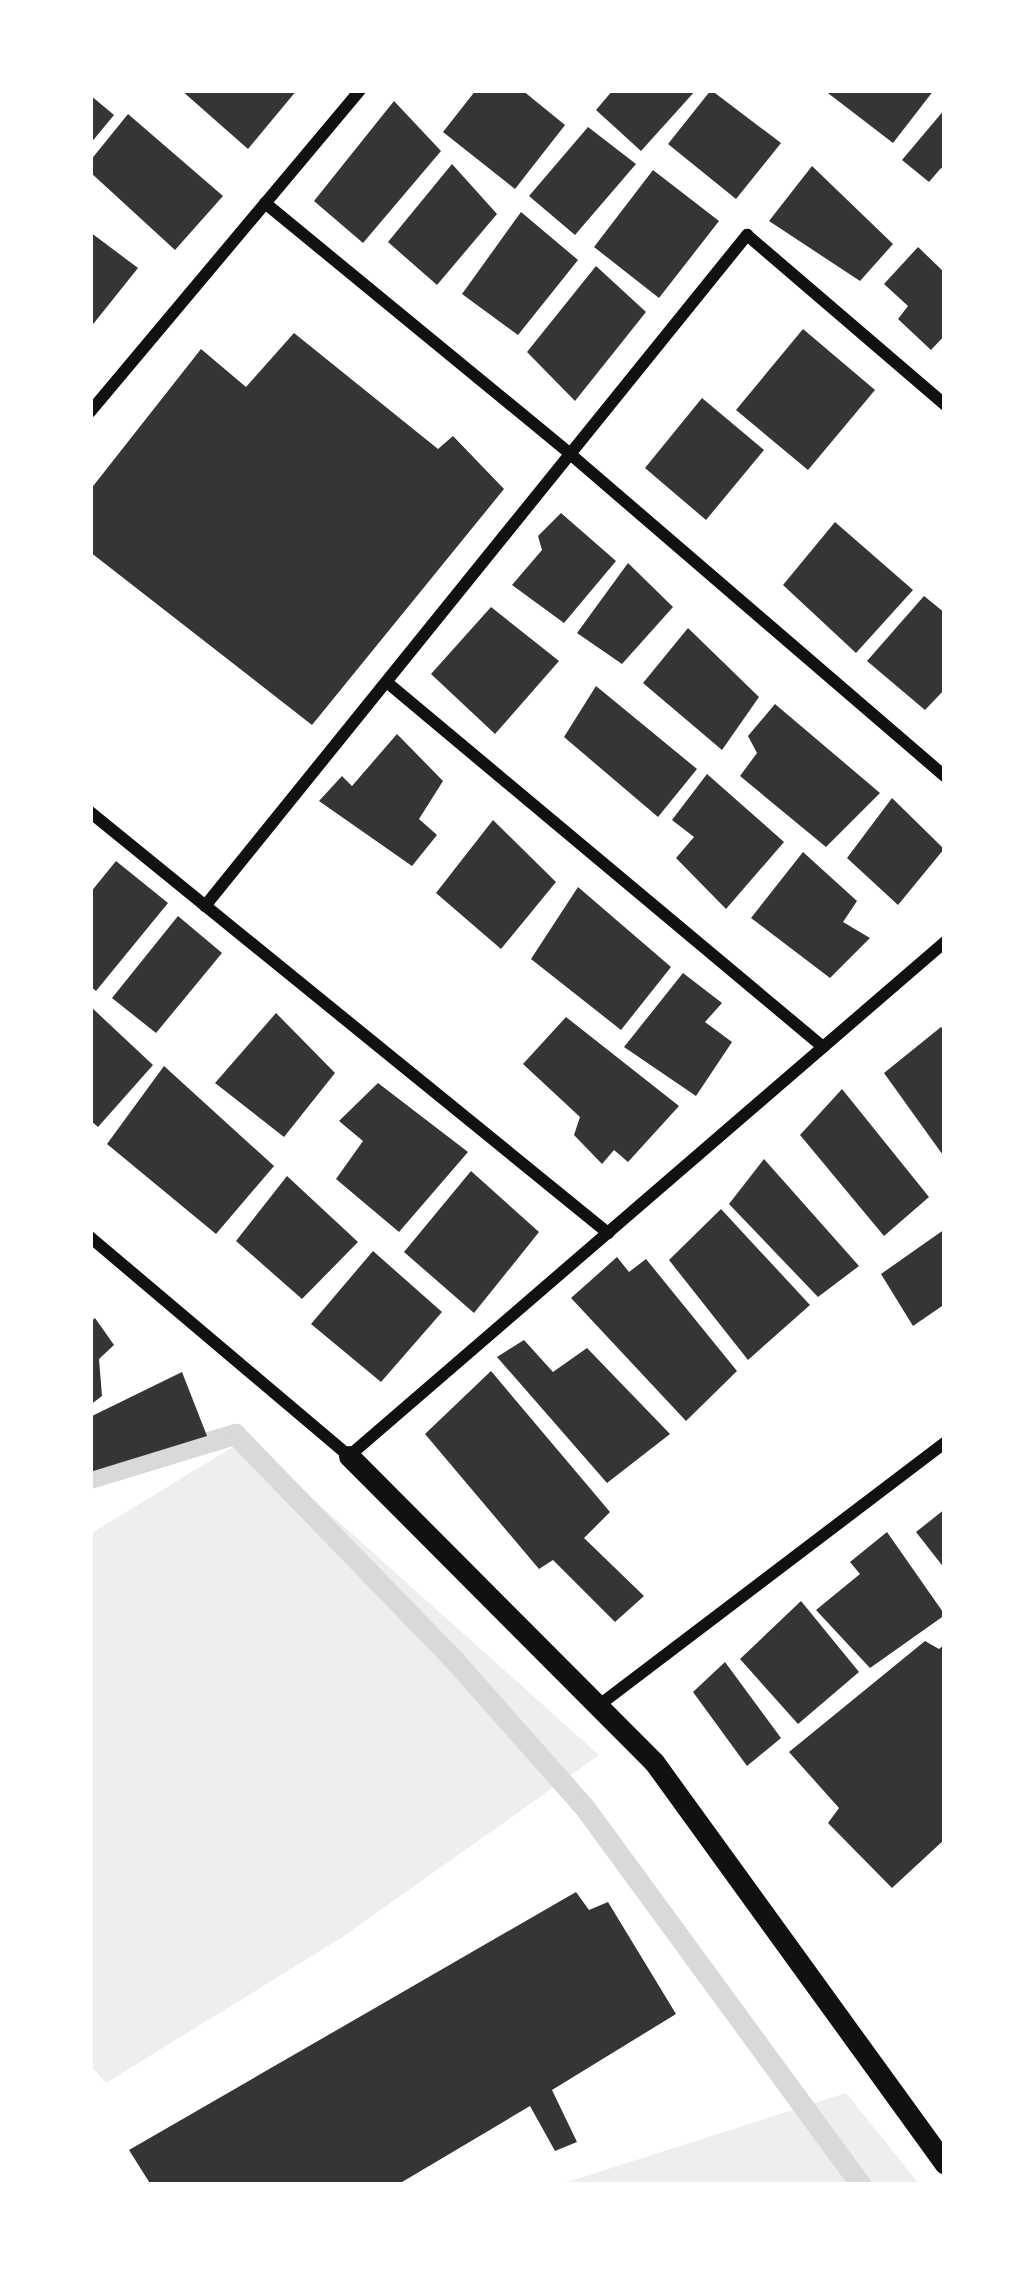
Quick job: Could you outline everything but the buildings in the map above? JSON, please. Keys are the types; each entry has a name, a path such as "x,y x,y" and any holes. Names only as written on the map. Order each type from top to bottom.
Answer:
{"street":[{"path":"90,412 360,90"},
{"path":"265,202 569,453 945,776"},
{"path":"206,906 747,235 945,405"},
{"path":"389,684 823,1047"},
{"path":"90,812 608,1233"},
{"path":"349,1456 945,942"},
{"path":"90,1237 349,1456 653,1762 942,2152"},
{"path":"598,1706 945,1443"}],"shaded area":[{"path":"246,1439 599,1755 341,1938 106,2083 90,2065 90,1534"},
{"path":"846,2093 920,2185 558,2185"}],"waterway":[{"path":"90,1478 235,1434 455,1661 585,1808 861,2185"}]}
